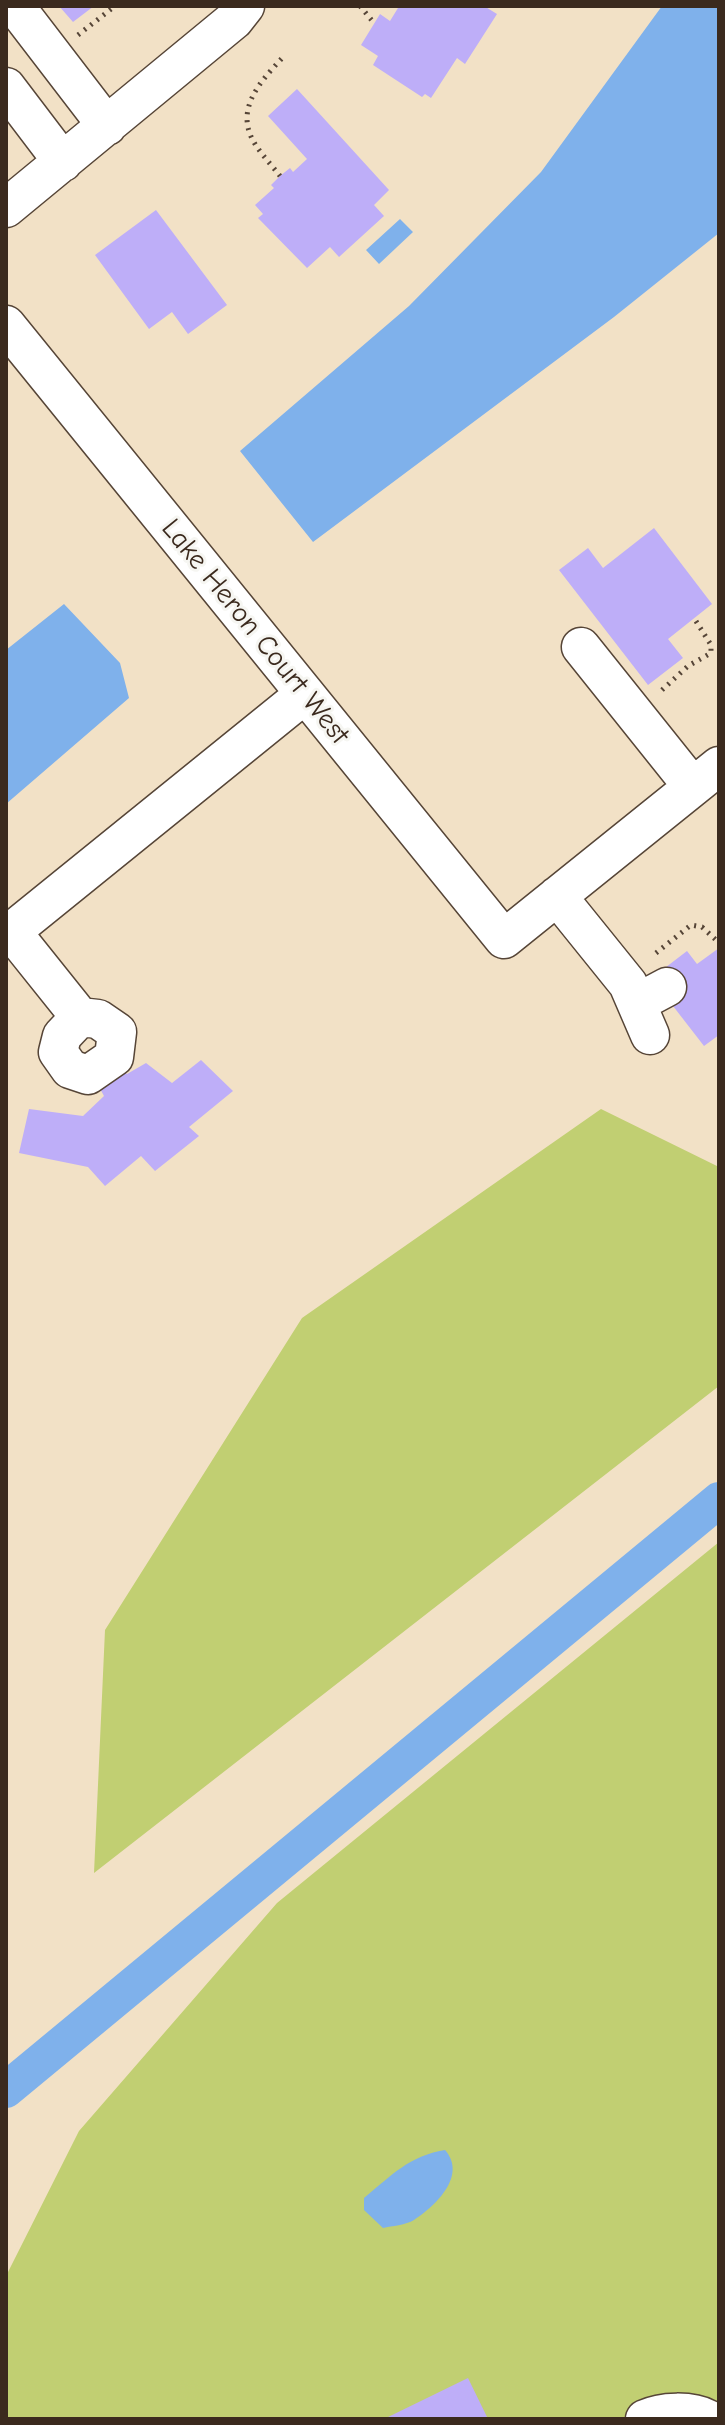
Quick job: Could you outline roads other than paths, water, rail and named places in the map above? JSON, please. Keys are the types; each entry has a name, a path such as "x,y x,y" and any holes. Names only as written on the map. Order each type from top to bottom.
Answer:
{"street":[{"path":"15,6 107,126"},
{"path":"6,208 234,20 245,6"},
{"path":"6,87 63,162"},
{"name":"Lake Heron Court West","path":"10,338 504,939 557,896"},
{"path":"581,647 630,708 712,773 557,896 644,1001"},
{"path":"80,1017 9,934 305,694"},
{"path":"645,2419 655,2414 698,2413 708,2419"}],"water":[{"path":"662,6 719,6 719,233 614,317 313,542 240,451 409,306 541,172"},
{"path":"400,219 413,232 379,264 366,250"},
{"path":"64,604 120,663 129,698 6,804 6,650"},
{"path":"445,2150 453,2169 451,2179 440,2198 423,2214 407,2223 383,2228 364,2210 364,2198 392,2174 421,2157"}],"waterway":[{"path":"6,2090 719,1500"}]}
